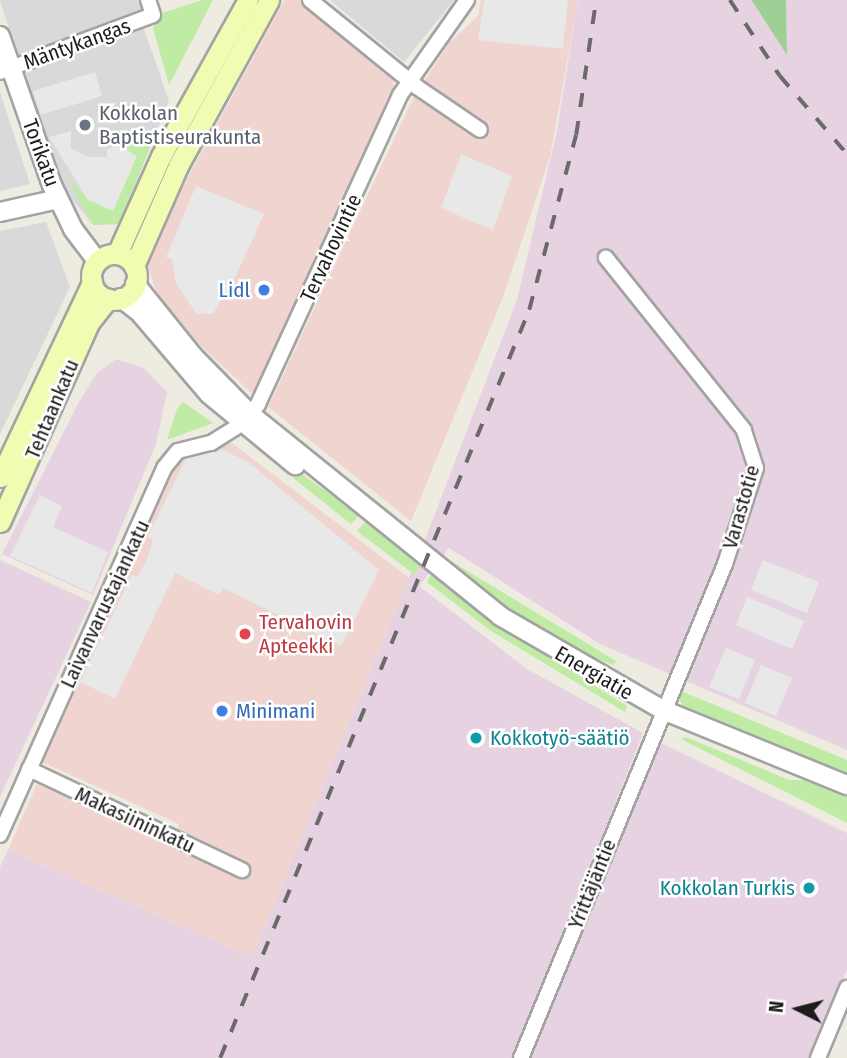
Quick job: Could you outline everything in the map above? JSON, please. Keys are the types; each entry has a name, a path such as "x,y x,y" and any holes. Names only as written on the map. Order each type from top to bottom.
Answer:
{"main road":[{"path":"97,261 117,254 166,145 248,0"},
{"path":"117,254 134,275 179,164 269,0"},
{"name":"Tehtaankatu","path":"0,477 92,282 97,261"},
{"name":"Tehtaankatu","path":"0,522 89,323 134,275"},
{"path":"92,282 115,298"}],"street":[{"name":"Mäntykangas","path":"5,70 153,15 148,0"},
{"path":"310,0 410,80 480,130"},
{"name":"Tervahovintie","path":"246,419 410,80 467,0"},
{"name":"Torikatu","path":"0,36 5,70 58,199 97,261"},
{"path":"0,212 58,199"},
{"name":"Varastotie","path":"606,258 744,430 756,457 756,468 725,564 663,710"},
{"name":"Energiatie","path":"134,275 193,356 246,419"},
{"name":"Energiatie","path":"115,298 246,419 500,617 663,710 847,785"},
{"name":"Laivanvarustajankatu","path":"0,835 163,468 178,451 211,443 246,419"},
{"name":"Yrittäjäntie","path":"521,1058 663,710"},
{"name":"Makasiininkatu","path":"29,769 242,870"},
{"path":"818,1058 847,988"}],"shaded area":[{"path":"0,0 140,0 144,12 17,55"},
{"path":"285,0 302,0 393,72 394,85 268,372 253,394 202,347 158,296 147,264 182,188"},
{"path":"330,0 454,0 404,62"},
{"path":"481,0 578,0 550,157 503,297 411,521 268,407 412,101 449,43 478,16"},
{"path":"484,0 568,0 563,49 478,40"},
{"path":"578,0 751,0 787,54 786,0 847,0 847,750 600,644 449,548 419,586 527,669 643,733 514,1058 0,1058 0,867 8,850 252,957 428,532 517,300 557,131"},
{"path":"143,26 169,101 119,224 93,225 51,173 24,68"},
{"path":"95,72 102,96 41,115 33,91"},
{"path":"0,92 30,184 0,191"},
{"path":"71,131 71,148 88,157 107,157 107,150 117,145 137,156 113,211 88,200 49,137"},
{"path":"461,154 512,176 493,230 441,208"},
{"path":"196,186 264,214 225,300 221,299 213,314 196,313 176,284 172,259 166,257"},
{"path":"46,222 70,287 0,434 0,231"},
{"path":"116,359 144,368 167,392 156,444 93,595 2,554 79,402 96,374"},
{"path":"232,443 409,578 252,957 8,850 37,784 242,876 176,832 179,824 40,761 180,458"},
{"path":"222,450 247,461 379,570 341,646 223,588 219,595 175,573 115,699 80,682 132,575 138,577 147,559 153,540 148,537 186,458"},
{"path":"40,495 62,506 53,527 108,552 92,593 10,556"},
{"path":"0,560 91,602 0,797"},
{"path":"763,560 819,582 807,613 751,590"},
{"path":"747,597 804,621 792,649 736,625"},
{"path":"726,648 755,660 739,699 709,687"},
{"path":"761,665 792,678 776,716 745,703"},
{"path":"659,742 847,833 847,969 811,1058 526,1058"}],"green space":[{"path":"202,0 213,0 169,85 153,28 159,14"},
{"path":"786,0 787,55 752,1"},
{"path":"125,130 129,144 137,147 150,130 153,140 119,224 93,225 66,175 88,200 122,150 117,145"},
{"path":"183,402 213,423 167,440 177,409"},
{"path":"263,446 359,515 351,524 258,450"},
{"path":"368,519 421,562 415,575 357,531"},
{"path":"436,552 616,661 614,665 557,644 432,560"},
{"path":"431,575 499,626 627,706 625,712 491,631 427,582"},
{"path":"681,691 847,760 847,773 720,726 683,707 678,695"},
{"path":"686,737 789,780 810,780 847,795 847,823 681,739"}],"railway":[{"path":"220,1058 529,310 576,135 596,0"},
{"path":"730,0 780,76 847,154"}],"place":[{"name":"Kokkolan Baptistiseurakunta","path":"85,125"},
{"name":"Lidl","path":"264,290"},
{"name":"Tervahovin Apteekki","path":"245,634"},
{"name":"Minimani","path":"222,711"},
{"name":"Kokkotyö-säätiö","path":"476,738"},
{"name":"Kokkolan Turkis","path":"809,888"}]}
